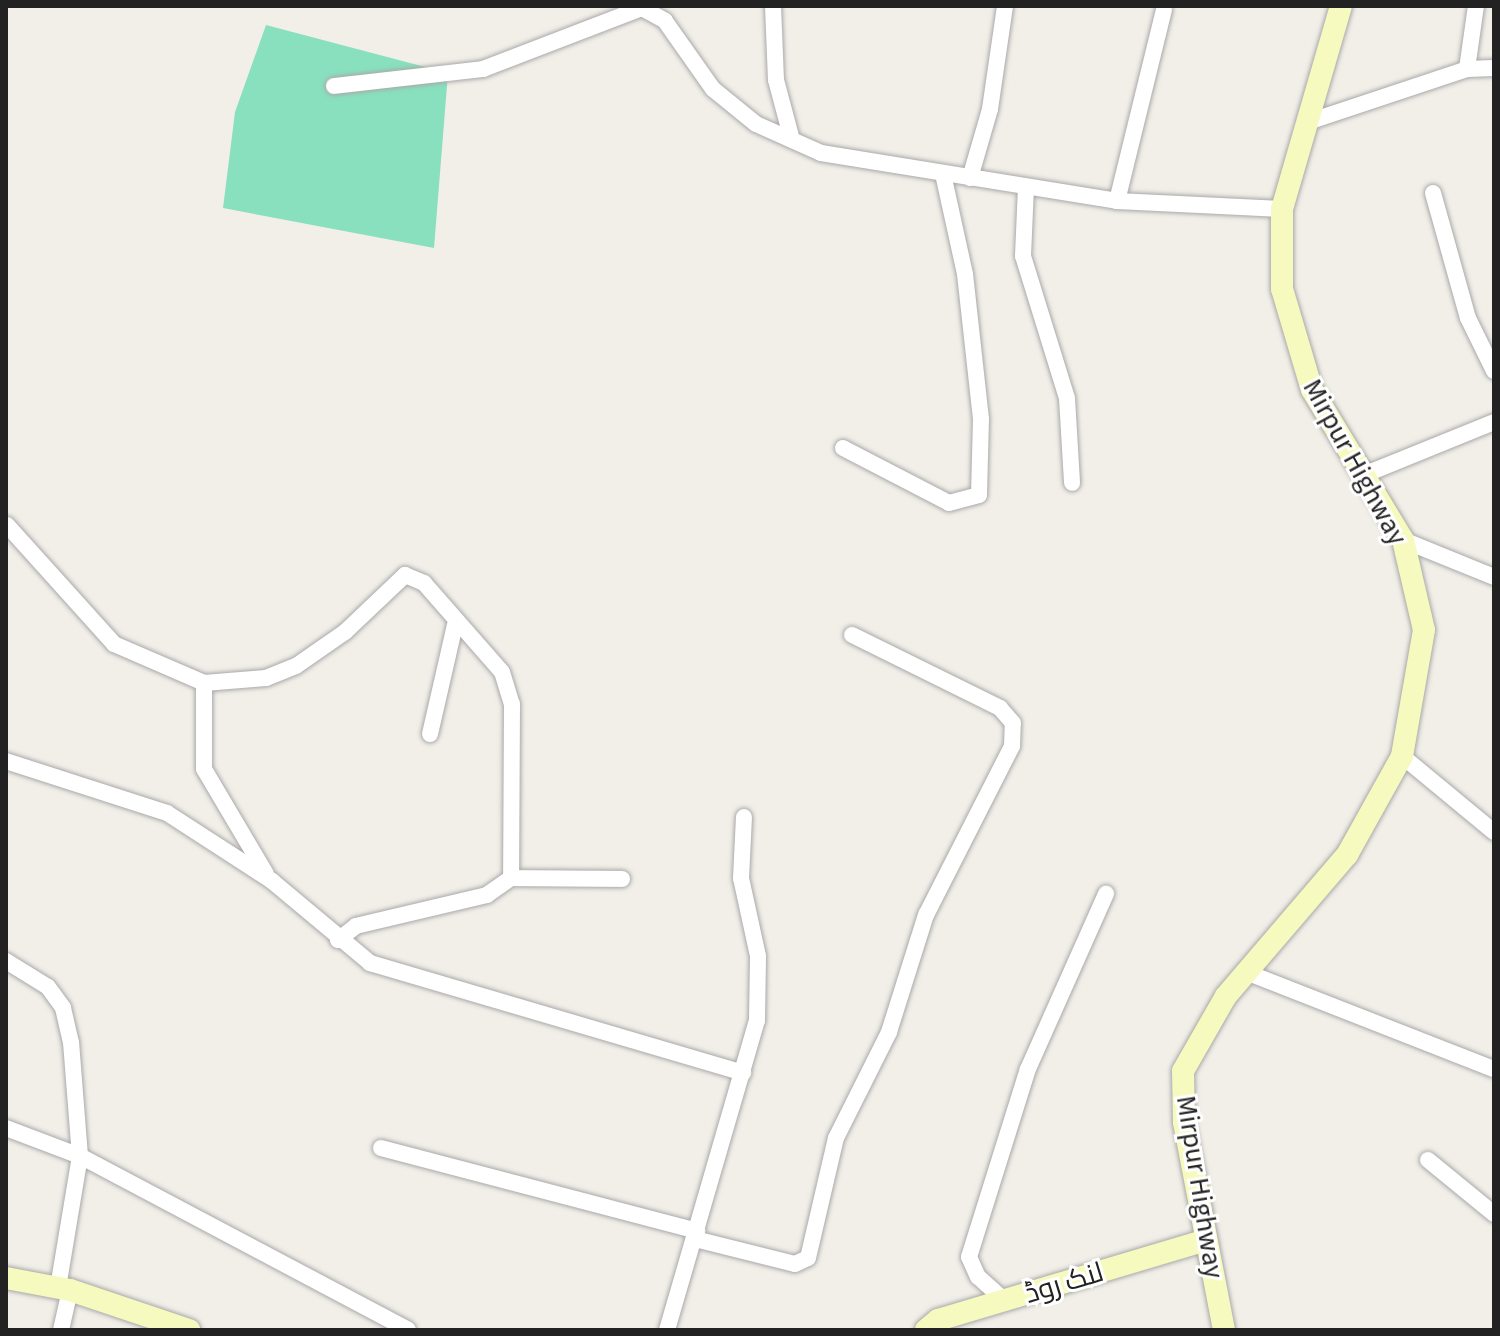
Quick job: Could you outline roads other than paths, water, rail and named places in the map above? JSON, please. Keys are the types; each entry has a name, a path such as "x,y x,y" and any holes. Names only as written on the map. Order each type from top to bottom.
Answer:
{"main road":[{"name":"Mirpur Highway","path":"1224,1330 1184,1122 1183,1071 1246,972 1347,855 1402,756 1424,630 1403,540 1361,476 1312,390 1289,331 1282,209 1341,6"},
{"name":"لنک روڈ","path":"926,1330 1005,1301 1206,1240"},
{"path":"6,1278 64,1288 189,1330"}],"street":[{"path":"773,6 776,80 792,140"},
{"path":"970,178 993,96 1005,6"},
{"path":"1467,69 1476,6"},
{"path":"334,86 483,69 642,8 665,21 713,89 756,124 821,153 1117,201 1282,209"},
{"path":"1117,201 1164,10"},
{"path":"1305,123 1467,69 1494,68"},
{"path":"843,448 949,503 979,495 981,419 965,274 943,174"},
{"path":"1026,187 1023,256 1067,398 1072,483"},
{"path":"1433,193 1468,318 1494,371"},
{"path":"1361,476 1494,422"},
{"path":"7,525 114,644 204,683 266,678 296,666 345,632 405,575 424,583 455,625 467,629 511,690 511,878"},
{"path":"1403,540 1494,577"},
{"path":"430,734 455,625"},
{"path":"381,1148 795,1264 808,1258 836,1138 889,1032 926,915 1012,746 1013,723 1000,708 852,635"},
{"path":"204,683 204,769 272,881"},
{"path":"1402,756 1494,832"},
{"path":"6,761 167,813 272,881 338,940 399,974 743,1073"},
{"path":"667,1330 743,1073 761,981 741,878 744,817"},
{"path":"338,940 356,926 487,895 511,878 622,879"},
{"path":"1005,1301 978,1277 969,1257 1028,1069 1106,894"},
{"path":"6,961 48,987 63,1008 80,1156 61,1330"},
{"path":"1246,972 1494,1069"},
{"path":"6,1128 80,1156 408,1330"},
{"path":"1428,1160 1494,1214"}]}
